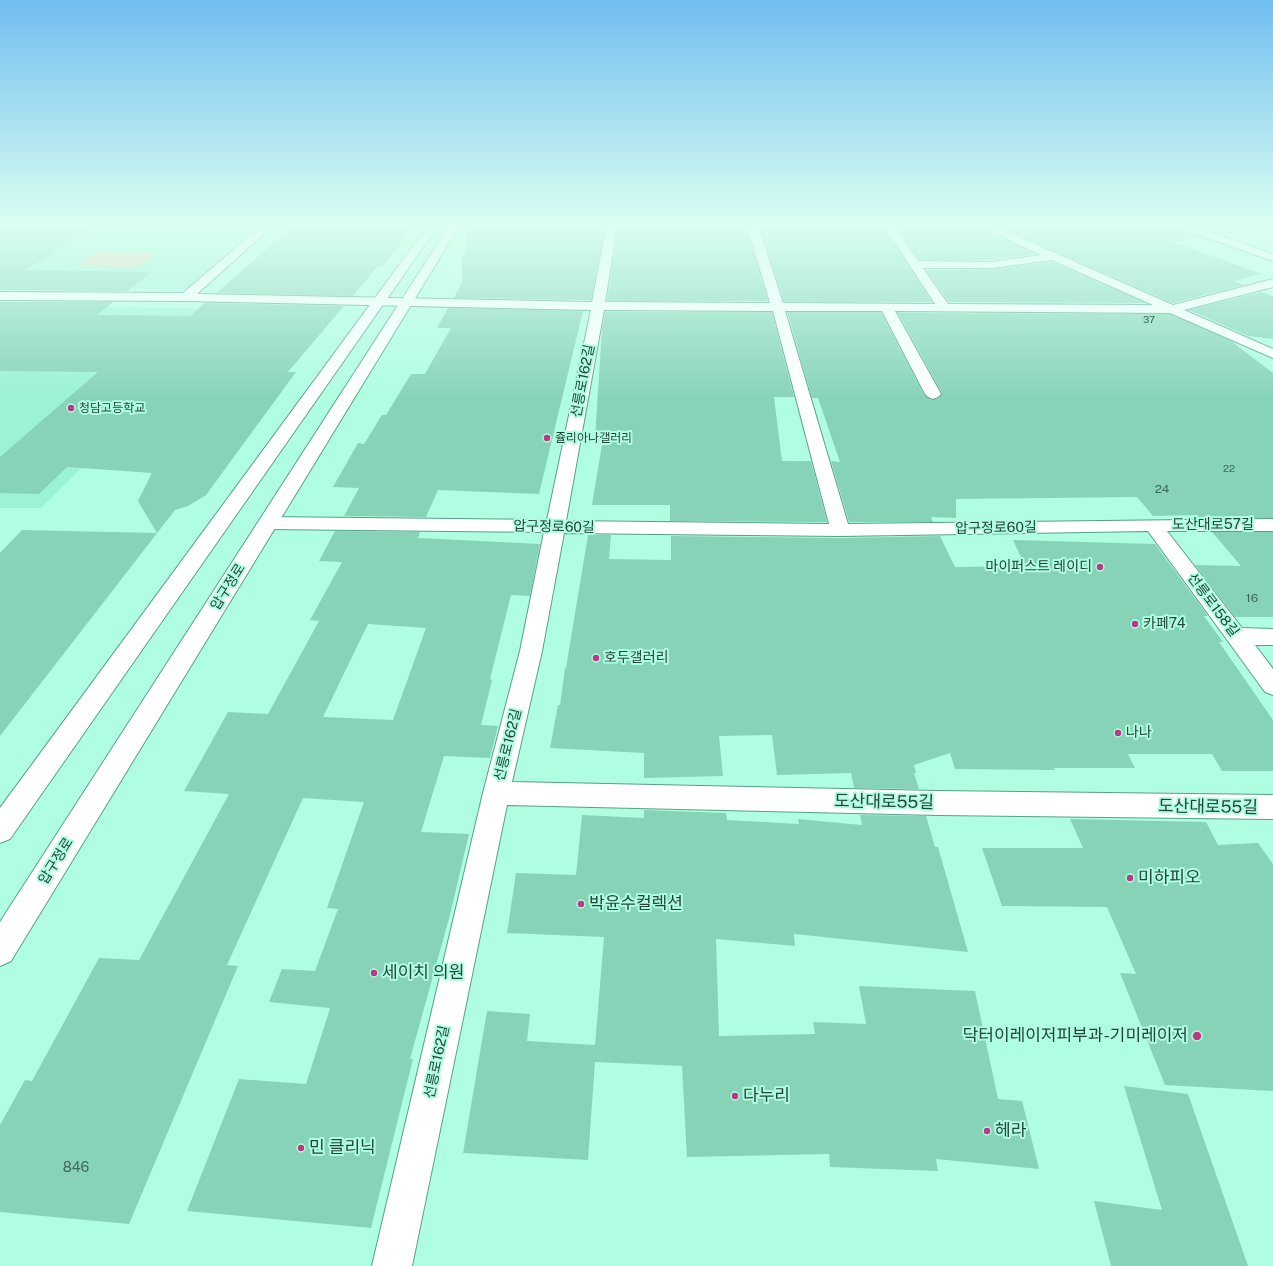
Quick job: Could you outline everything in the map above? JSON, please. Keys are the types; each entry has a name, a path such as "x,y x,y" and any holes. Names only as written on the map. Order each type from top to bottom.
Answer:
{"street":[{"path":"186,297 203,282"},
{"path":"0,830 393,282"},
{"name":"압구정로","path":"0,950 419,282"},
{"name":"선릉로162길","path":"392,1266 496,793 531,651 602,282"},
{"path":"771,282 840,530"},
{"path":"927,282 944,308"},
{"path":"1113,282 1273,354"},
{"path":"0,296 186,297 598,306 1172,309 1273,283"},
{"path":"887,308 933,394"},
{"name":"압구정로60길","path":"268,523 840,530 1152,525"},
{"name":"도산대로57길","path":"1152,525 1273,525"},
{"name":"선릉로158길","path":"1152,525 1273,686"},
{"path":"1236,636 1273,637"},
{"name":"도산대로55길","path":"496,793 938,803 1273,807"}],"shaded area":[{"path":"0,282 197,282 189,289 0,288"},
{"name":"청담고등학교","path":"0,305 243,309 41,508 0,508"}],"building":[{"path":"0,282 139,282 127,291 0,290"},
{"path":"229,282 365,282 353,296 216,293"},
{"path":"594,282 591,300 454,298 462,283"},
{"path":"610,282 762,282 768,301 607,301"},
{"path":"778,282 919,282 932,302 784,302"},
{"path":"935,282 1098,282 1146,303 949,302"},
{"path":"1125,282 1237,282 1244,285 1173,303"},
{"path":"1261,292 1273,296 1273,339 1248,336 1189,310"},
{"path":"0,302 113,302 97,315 190,316 205,303 344,306 288,372 296,372 206,495 188,506 175,510 0,736 0,553 22,530 157,533 138,501 152,473 67,467 39,494 0,493 0,457 98,372 0,371"},
{"path":"448,308 583,311 539,494 438,490 426,517 344,516 359,488 333,487 358,443 364,444 382,415 386,415 411,374 425,374 451,328 437,328"},
{"path":"605,312 772,312 794,397 774,397 782,461 811,461 827,522 670,521 670,505 592,505 603,439 595,438 602,329"},
{"path":"787,312 881,312 924,395 932,400 939,398 942,393 898,313 1170,314 1231,341 1273,373 1273,518 1200,518 1197,515 1153,516 1137,497 956,499 956,518 931,517 933,522 849,522 831,461 840,462 818,398 812,398"},
{"path":"335,531 420,532 418,538 540,544 530,596 511,595 490,679 492,680 481,725 498,726 490,758 444,756 421,832 469,834 450,915 410,1059 413,1059 371,1228 187,1211 239,1079 306,1084 330,1008 269,1002 282,969 315,971 338,909 327,908 364,802 303,798 227,965 238,966 129,1224 0,1212 0,1125 25,1080 32,1081 99,958 139,960 229,794 184,791 228,712 268,714 319,621 310,620 342,562 319,561","holes":["368,624 426,628 393,720 323,717"]},
{"path":"1212,532 1273,532 1273,617 1235,617 1195,565 1241,566"},
{"path":"588,535 611,535 609,559 671,560 671,536 840,538 940,536 955,567 1025,566 1013,540 1155,544 1208,616 1204,616 1223,642 1219,642 1273,720 1273,771 1222,771 1212,754 1128,754 1135,768 1054,768 1055,770 955,769 950,753 914,765 916,773 914,773 919,789 854,788 851,773 777,775 772,735 719,736 723,776 644,778 644,753 550,748 558,705 560,705"},
{"path":"644,810 726,813 727,820 799,824 798,819 862,825 860,815 926,816 935,847 938,847 968,952 794,934 795,946 716,939 719,1036 815,1034 813,1022 866,1024 859,986 975,991 998,1099 1022,1101 1039,1169 936,1159 938,1171 830,1167 829,1154 687,1157 682,1066 595,1062 588,1160 463,1153 487,1011 530,1014 527,1041 595,1045 604,937 507,933 516,873 576,875 582,815 644,818"},
{"path":"1070,819 1206,822 1218,845 1258,843 1273,864 1273,1091 1165,1085 1120,973 1136,974 1107,907 1002,906 982,848 1083,848"},
{"path":"1124,1086 1188,1094 1248,1266 1111,1266 1094,1201 1162,1210"}],"place":[{"name":"청담고등학교","path":"71,408"},
{"name":"쥴리아나갤러리","path":"547,438"},
{"name":"마이퍼스트 레이디","path":"1100,567"},
{"name":"카페74","path":"1135,624"},
{"name":"호두갤러리","path":"596,658"},
{"name":"나나","path":"1118,733"},
{"name":"미하피오","path":"1130,878"},
{"name":"박윤수컬렉션","path":"581,904"},
{"name":"세이치 의원","path":"374,973"},
{"name":"닥터이레이저피부과-기미레이저","path":"1197,1036"},
{"name":"다누리","path":"735,1096"},
{"name":"헤라","path":"987,1131"},
{"name":"민 클리닉","path":"301,1148"}]}
